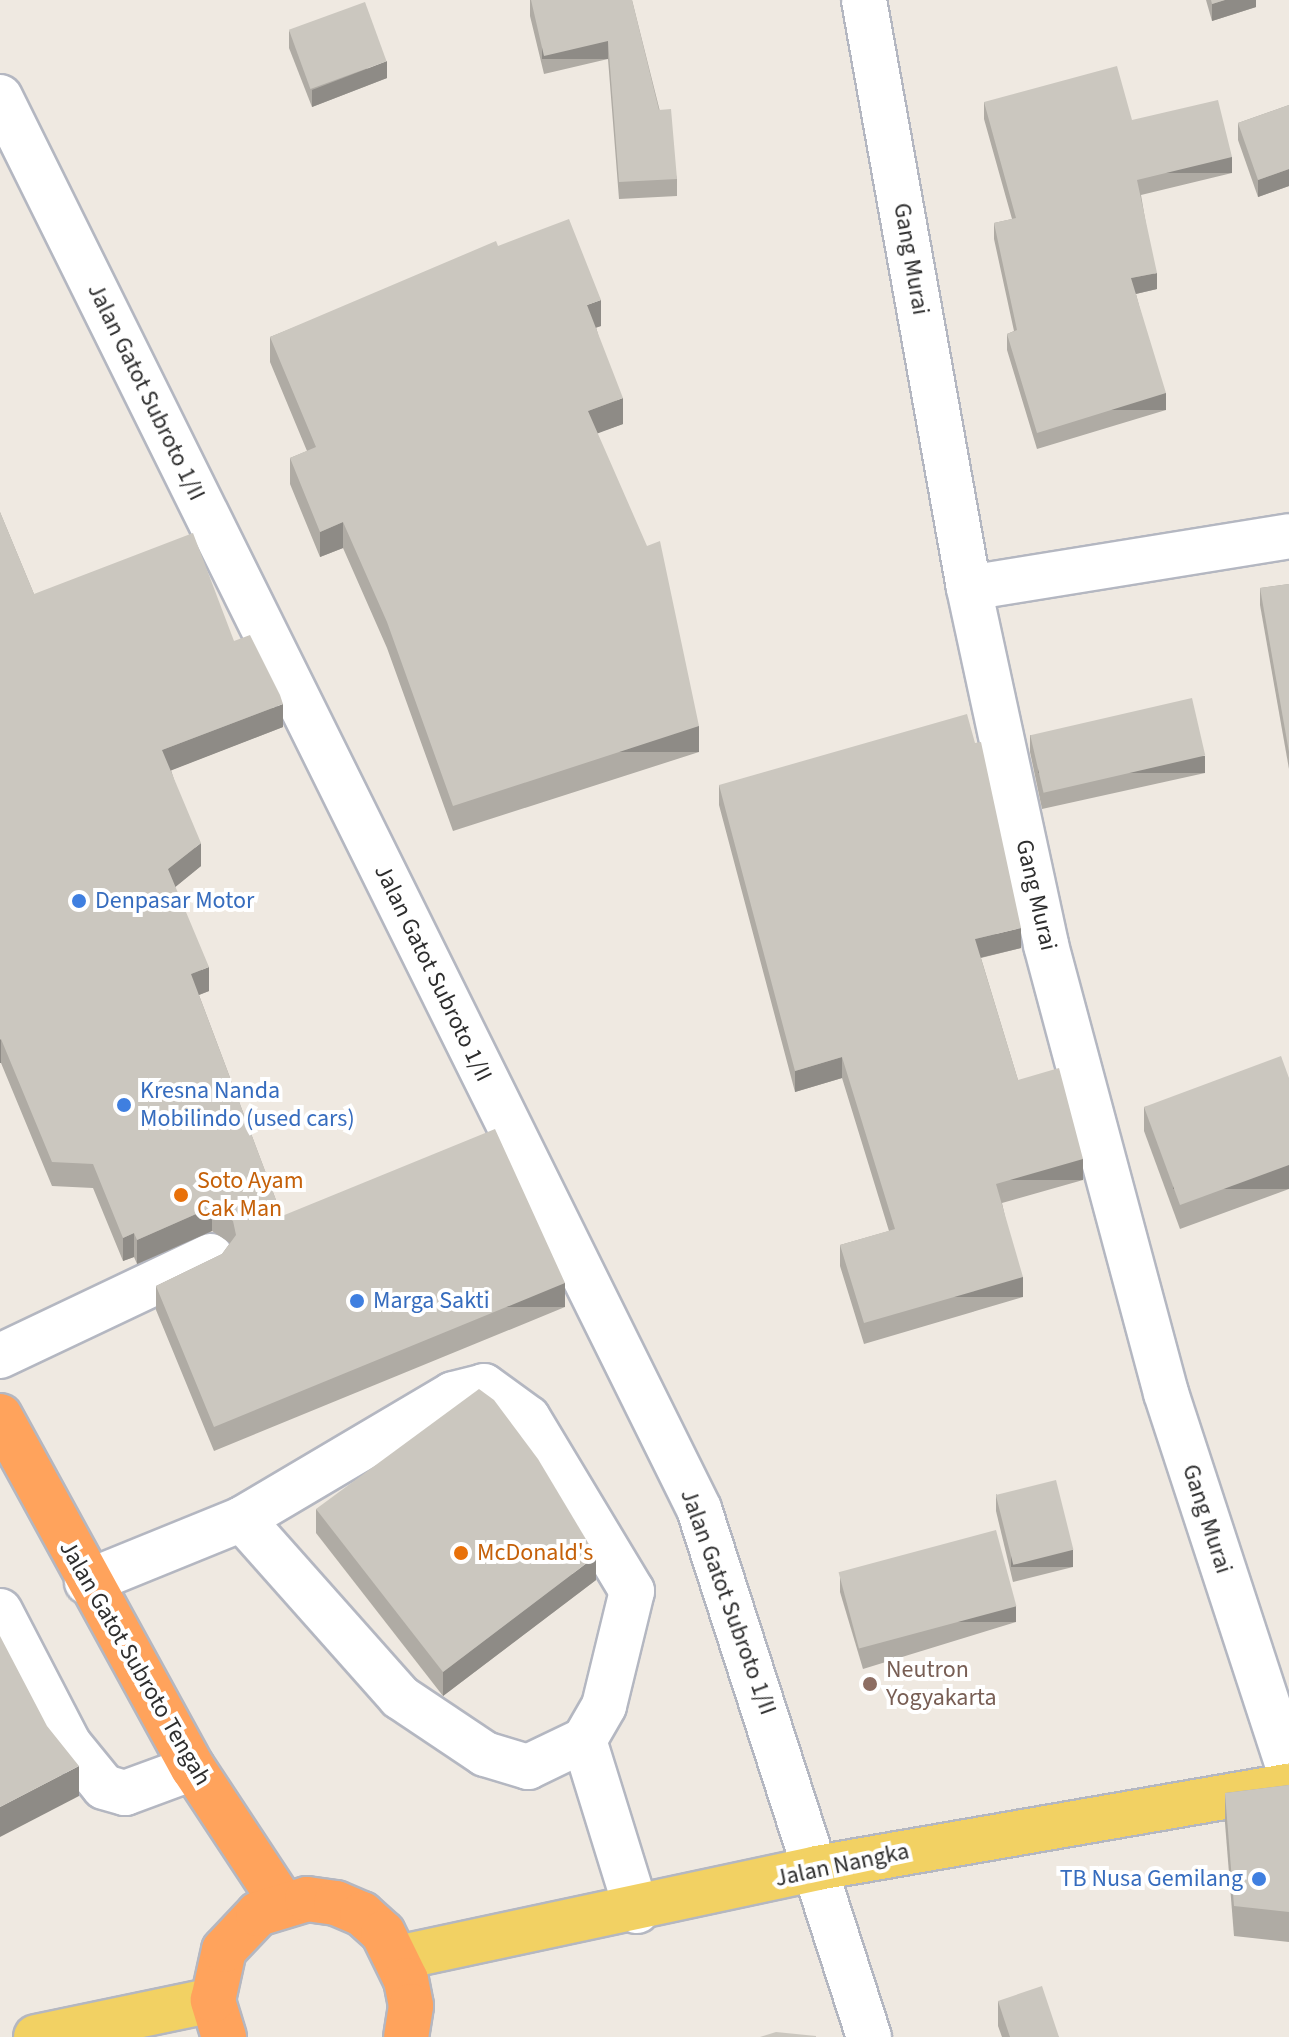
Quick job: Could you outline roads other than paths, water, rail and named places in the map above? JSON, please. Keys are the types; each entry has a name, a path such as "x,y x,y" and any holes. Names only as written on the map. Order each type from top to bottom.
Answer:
{"highway":[{"name":"Jalan Gatot Subroto Tengah","path":"0,1416 87,1582 193,1768 282,1903"},
{"path":"218,2018 224,1950 239,1929 282,1903 336,1903 375,1923 398,1958 411,2006 406,2037"}],"main road":[{"name":"Jalan Nangka","path":"398,1958 637,1911 817,1868 1289,1786"},
{"path":"36,2037 218,2018"}],"street":[{"name":"Gang Murai","path":"864,0 969,588 1046,945 1162,1378 1289,1770"},
{"name":"Jalan Gatot Subroto 1/II","path":"0,97 699,1509 817,1868 867,2036"},
{"path":"969,588 1289,536"},
{"path":"0,1356 211,1256"},
{"path":"87,1582 242,1519 453,1394 484,1386 498,1393 528,1418 632,1591 604,1706 584,1740 528,1767 485,1754 400,1697 242,1519"},
{"path":"0,1611 69,1744 104,1787 125,1793 193,1768"},
{"path":"584,1740 637,1911"}],"place":[{"name":"Denpasar Motor","path":"79,901"},
{"name":"Kresna Nanda Mobilindo (used cars)","path":"124,1105"},
{"name":"Soto Ayam Cak Man","path":"181,1195"},
{"name":"Marga Sakti","path":"357,1301"},
{"name":"McDonald's","path":"461,1553"},
{"name":"Neutron Yogyakarta","path":"870,1684"},
{"name":"TB Nusa Gemilang","path":"1259,1879"}]}
